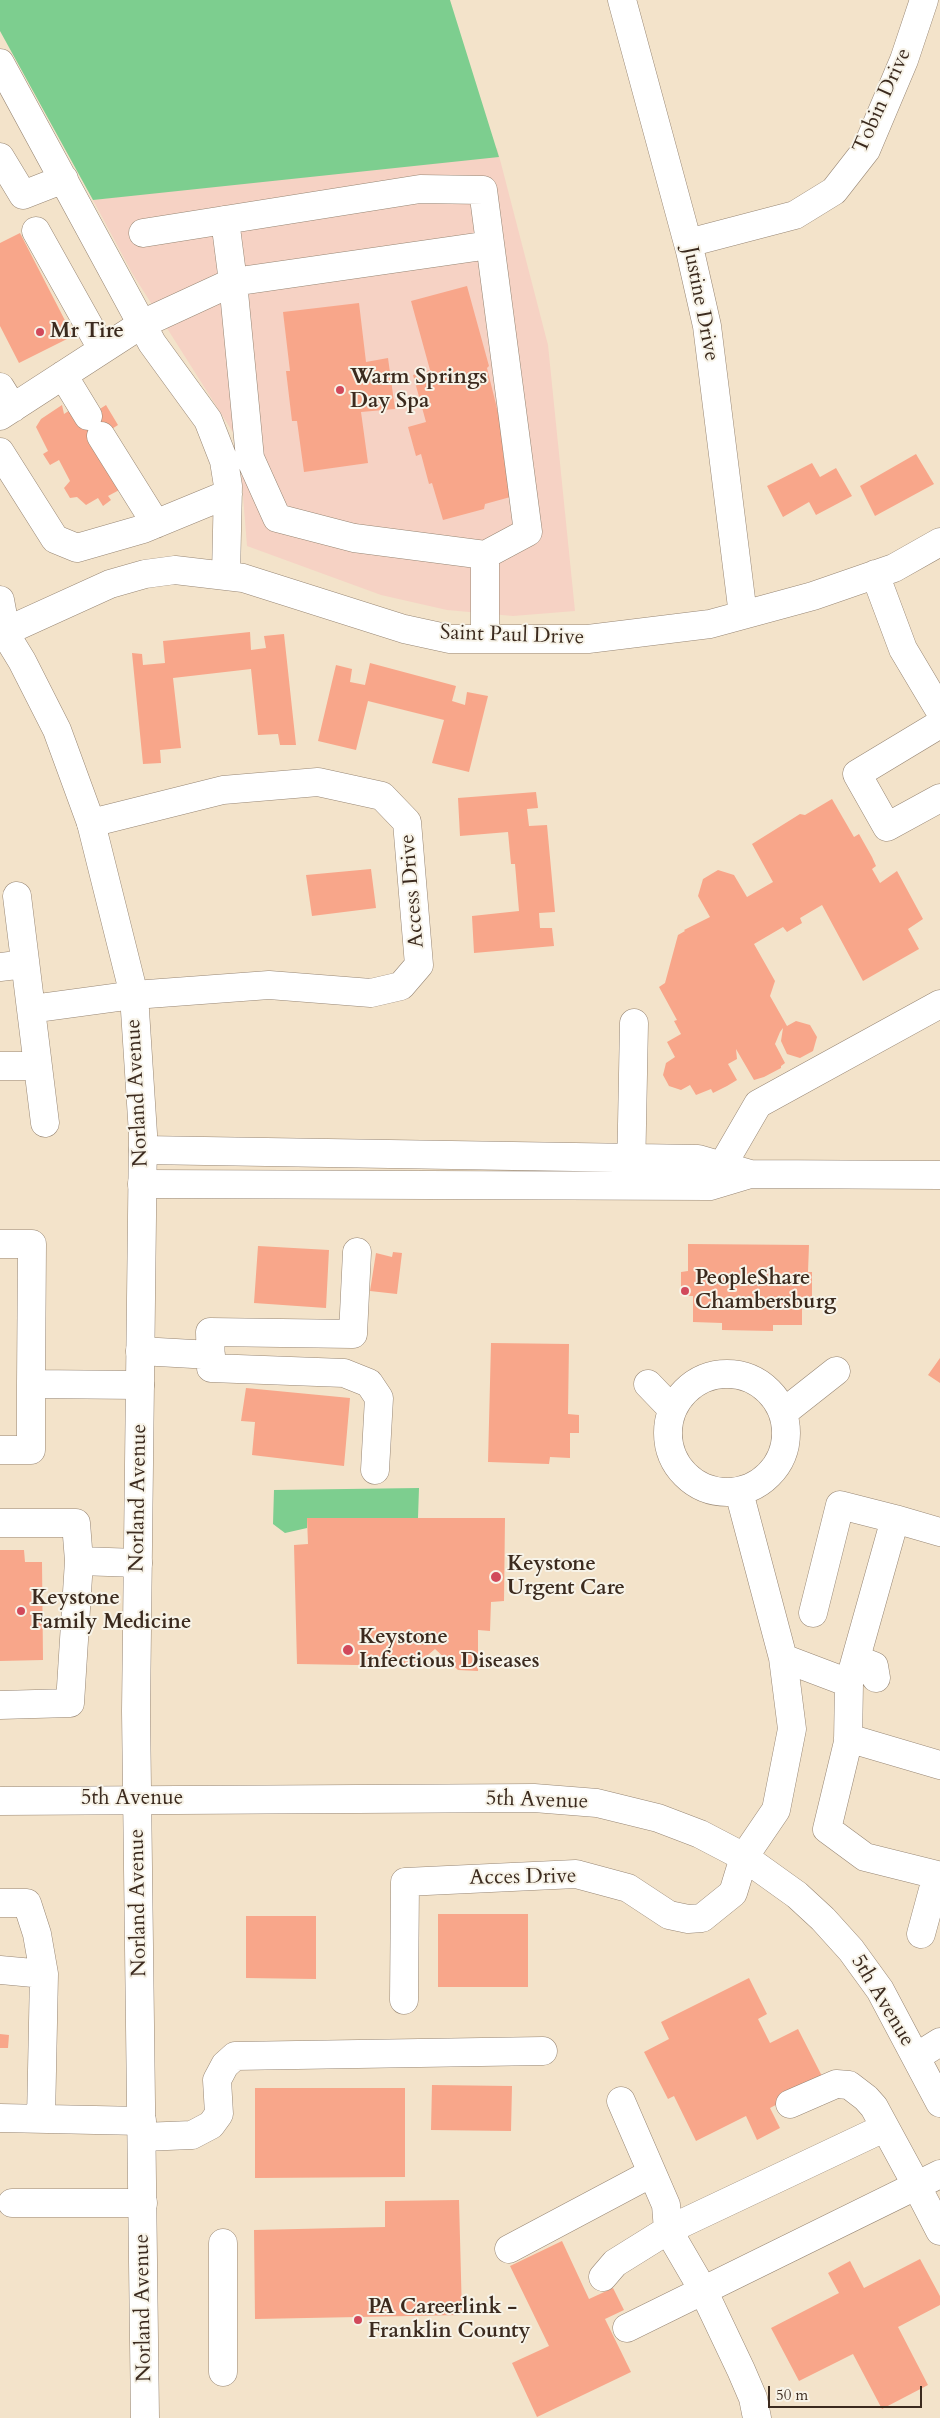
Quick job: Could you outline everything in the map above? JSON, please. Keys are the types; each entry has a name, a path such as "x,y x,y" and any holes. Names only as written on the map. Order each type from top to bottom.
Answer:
{"street":[{"name":"Justine Drive","path":"622,0 688,242 707,326 743,615"},
{"name":"Tobin Drive","path":"688,242 795,215 834,191 866,150 904,60 924,0"},
{"path":"0,63 152,343 208,420 224,461 228,494 226,575"},
{"path":"0,157 23,195 64,179"},
{"path":"143,232 420,189 483,190 528,532 485,556 354,538 277,518 250,458 225,220"},
{"path":"36,230 102,349"},
{"path":"4,404 63,375 142,324 233,282 490,245"},
{"path":"63,375 156,524"},
{"path":"0,452 55,539 77,548 156,524 228,494"},
{"name":"Saint Paul Drive","path":"2,630 110,584 145,574 175,570 243,578 404,629 450,638 588,640 710,624 813,596 894,568 940,542"},
{"path":"485,556 485,639"},
{"path":"876,574 903,649 940,711"},
{"name":"Norland Avenue","path":"0,600 2,630 57,730 92,823 134,994 143,1150 136,1711 145,2418"},
{"path":"940,724 857,774 887,827 940,798"},
{"name":"Access Drive","path":"31,1009 134,994 269,985 372,993 401,986 419,965 407,822 382,796 318,782 223,790 92,823"},
{"path":"17,896 13,966 31,1009 45,1124"},
{"path":"722,1166 758,1104 940,1004"},
{"path":"630,1185 634,1023"},
{"path":"0,1066 38,1066"},
{"path":"143,1150 698,1160 750,1174 940,1175"},
{"path":"142,1184 710,1186 750,1174"},
{"path":"0,1244 32,1244 31,1450 0,1450"},
{"path":"357,1252 353,1334 210,1332 211,1368 344,1373 369,1383 379,1398 374,1470"},
{"path":"140,1351 211,1355"},
{"path":"784,1412 836,1371"},
{"path":"716,1374 735,1374 754,1379 769,1390 784,1412 786,1442 781,1460 770,1475 756,1486 739,1492 720,1492 702,1487 687,1477 675,1463 668,1446 667,1427 672,1409 682,1393 698,1381 716,1374"},
{"path":"31,1384 140,1385"},
{"path":"648,1384 672,1409"},
{"path":"739,1492 783,1658 792,1729 776,1810 744,1857"},
{"path":"813,1613 840,1505 940,1532"},
{"path":"895,1519 863,1679 849,1727 827,1829 865,1857 938,1869 921,1934"},
{"path":"0,1523 76,1524 79,1561 70,1703 0,1704"},
{"path":"79,1561 138,1563"},
{"path":"783,1658 863,1679"},
{"path":"849,1727 940,1765"},
{"name":"5th Avenue","path":"0,1800 563,1799 621,1808 658,1818 700,1834 744,1857 797,1895 842,1939 880,1990 940,2103"},
{"name":"Acces Drive","path":"404,2000 405,1882 576,1874 628,1888 669,1915 694,1919 710,1914 730,1897 737,1884 744,1857"},
{"path":"0,1903 27,1903 37,1934 44,1974 41,2119"},
{"path":"0,1970 44,1974"},
{"path":"916,2057 940,2042"},
{"path":"0,2118 41,2119 192,2135 211,2125 219,2114 217,2080 225,2065 236,2056 543,2051"},
{"path":"790,2104 830,2086 849,2085 866,2098 884,2128 928,2180 940,2231"},
{"path":"621,2101 666,2205 668,2230 703,2290 749,2389 757,2418"},
{"path":"603,2277 615,2263 668,2230 884,2128"},
{"path":"509,2248 652,2173"},
{"path":"627,2328 928,2180"},
{"path":"12,2203 142,2202"},
{"path":"222,2243 223,2372"}],"shaded area":[{"path":"497,148 548,345 575,611 513,616 447,610 381,595 247,546 241,471 234,434 132,273 93,200"}],"green space":[{"path":"0,0 450,0 499,157 93,200 0,31"},
{"path":"419,1488 418,1518 307,1518 307,1528 285,1533 273,1524 274,1490"}],"building":[{"path":"20,233 73,336 19,363 0,326 0,243"},
{"path":"467,286 489,366 487,368 508,453 503,454 514,496 485,504 484,509 443,520 432,483 429,484 421,454 416,456 408,427 426,422 413,375 430,370 411,301"},
{"path":"359,303 366,362 388,358 395,409 361,412 368,463 304,472 297,421 292,421 286,371 290,371 283,312"},
{"path":"62,405 64,414 70,410 78,423 106,405 118,425 93,441 123,488 108,496 111,500 103,506 98,498 86,505 77,497 70,498 64,488 70,481 59,460 50,465 43,454 48,451 36,427 41,419"},
{"path":"916,454 934,484 875,516 860,486"},
{"path":"812,463 820,477 836,468 852,496 816,515 809,502 783,517 767,486"},
{"path":"250,632 251,650 266,648 264,636 284,634 296,745 280,745 278,734 258,735 251,669 173,678 181,748 160,750 161,763 143,764 132,653 142,654 143,665 165,663 163,641"},
{"path":"370,663 456,686 452,701 465,705 467,692 488,696 469,772 432,763 444,720 368,701 356,750 318,741 336,665 352,669 350,682 365,685"},
{"path":"536,792 538,808 527,809 529,826 547,825 555,912 539,913 540,928 552,928 554,946 474,953 472,916 519,911 515,864 511,864 508,832 460,836 458,798"},
{"path":"832,799 854,837 859,834 876,866 872,869 880,883 897,871 923,919 908,929 919,949 863,981 822,905 800,918 802,923 787,932 783,927 754,944 775,981 770,996 787,1026 796,1021 810,1025 817,1037 813,1051 800,1058 787,1054 781,1041 783,1028 775,1044 785,1063 781,1068 764,1077 754,1080 736,1049 737,1059 728,1064 737,1080 727,1086 713,1093 711,1089 696,1095 690,1085 681,1090 669,1086 663,1075 666,1063 675,1057 667,1042 681,1034 674,1021 677,1020 659,987 665,983 678,935 710,917 698,896 703,879 718,870 734,875 747,897 773,882 752,844 800,814 805,815"},
{"path":"371,869 376,908 312,916 306,875"},
{"path":"688,1244 809,1245 808,1272 812,1272 812,1299 802,1299 802,1325 773,1325 773,1331 722,1330 722,1323 693,1322 693,1296 681,1296 681,1272 688,1271"},
{"path":"258,1246 329,1250 326,1308 254,1303"},
{"path":"393,1252 402,1253 397,1294 370,1291 376,1253 392,1257"},
{"path":"491,1343 569,1344 568,1414 579,1415 579,1433 570,1433 570,1458 550,1457 549,1464 488,1462"},
{"path":"940,1358 940,1383 928,1375"},
{"path":"246,1388 350,1398 344,1466 252,1455 255,1422 241,1421"},
{"path":"307,1518 505,1518 504,1601 491,1602 490,1631 478,1630 478,1671 458,1670 435,1649 415,1666 297,1664 294,1545 308,1544"},
{"name":"Keystone Family Medicine","path":"0,1550 24,1550 25,1562 42,1562 43,1660 0,1661"},
{"path":"438,1914 528,1914 528,1987 438,1987"},
{"path":"246,1916 316,1916 316,1979 246,1978"},
{"path":"749,1978 767,2014 758,2019 770,2043 798,2029 824,2080 770,2108 780,2128 757,2140 746,2116 696,2141 674,2096 668,2099 644,2052 669,2039 661,2022"},
{"path":"0,2034 9,2035 8,2048 0,2048"},
{"path":"432,2085 512,2086 511,2131 431,2130"},
{"path":"255,2088 405,2088 405,2177 255,2178"},
{"path":"459,2200 462,2315 255,2319 254,2230 385,2227 385,2201"},
{"path":"562,2241 589,2299 613,2288 624,2310 605,2319 631,2372 537,2417 512,2363 549,2346 510,2266"},
{"path":"920,2259 940,2296 940,2305 898,2327 928,2385 882,2409 853,2354 799,2381 771,2328 839,2293 828,2273 850,2261 864,2288"}],"place":[{"name":"Mr Tire","path":"40,332"},
{"name":"Warm Springs Day Spa","path":"340,390"},
{"name":"PeopleShare Chambersburg","path":"685,1291"},
{"name":"Keystone Urgent Care","path":"496,1577"},
{"name":"Keystone Family Medicine","path":"21,1611"},
{"name":"Keystone Infectious Diseases","path":"348,1650"},
{"name":"PA Careerlink - Franklin County","path":"358,2320"}]}
